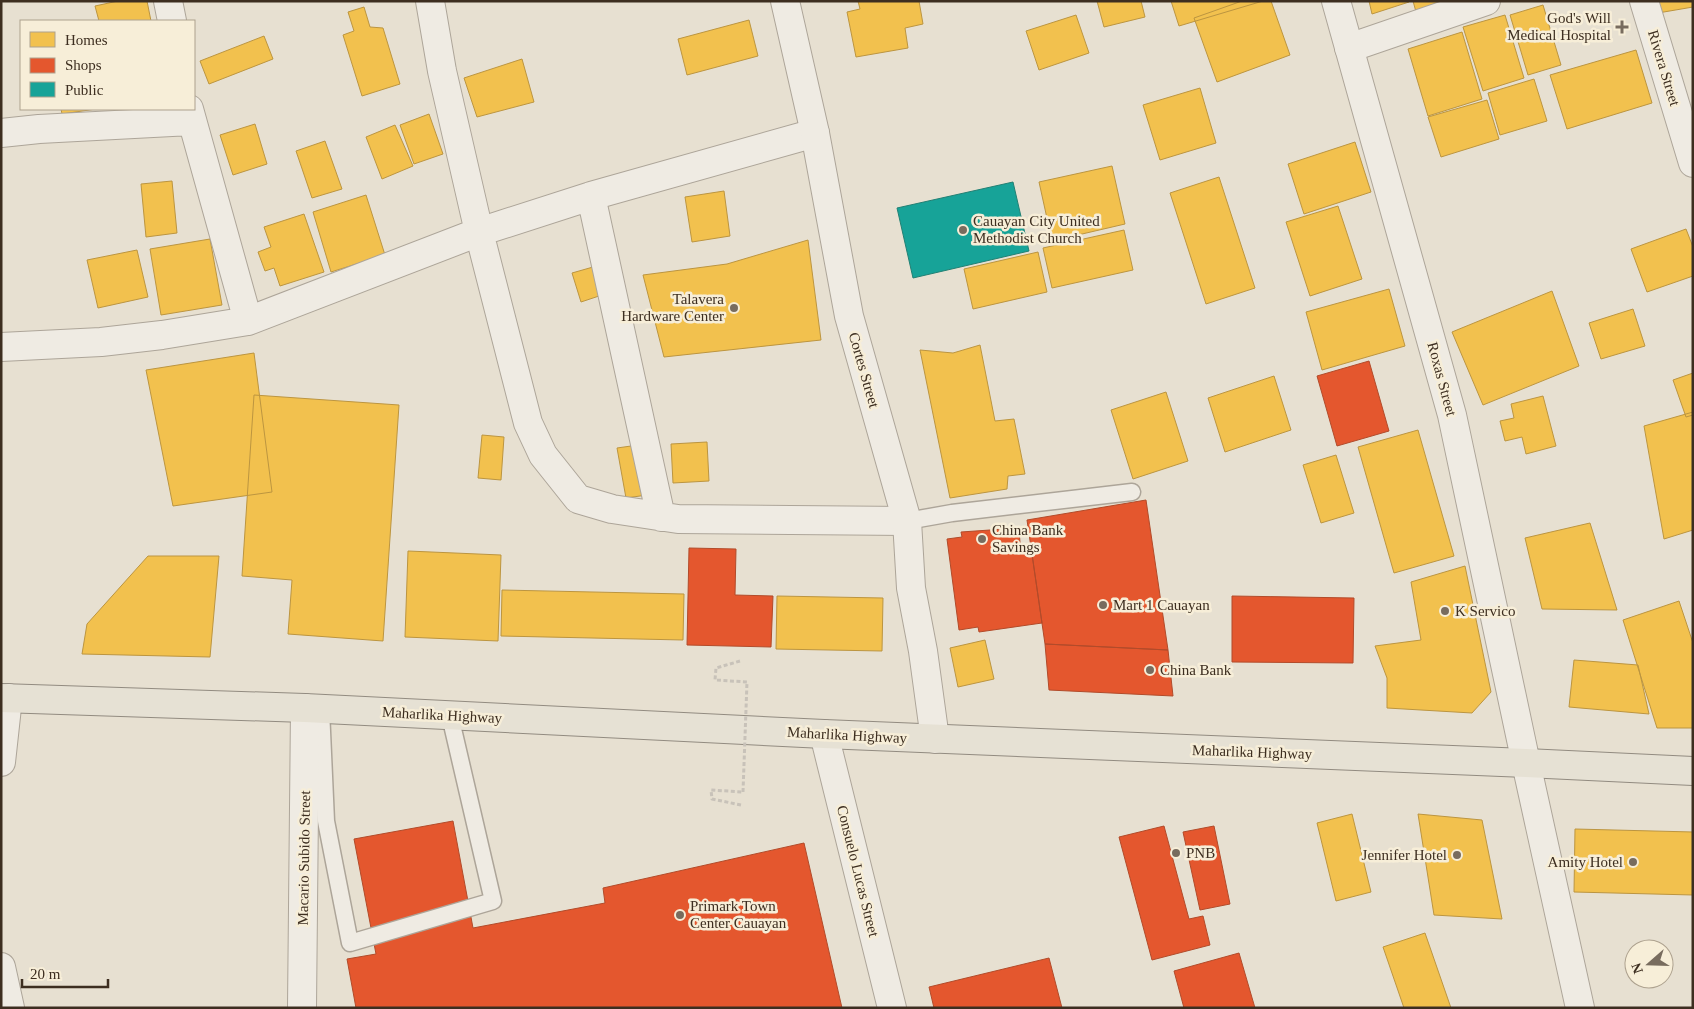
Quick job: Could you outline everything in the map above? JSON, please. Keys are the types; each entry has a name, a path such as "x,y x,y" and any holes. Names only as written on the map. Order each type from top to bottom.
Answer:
{"main road":[{"name":"Maharlika Highway","path":"5,698 313,709 935,739 1693,771"}],"street":[{"path":"168,1 172,20"},
{"path":"430,1 442,71 478,232 528,422 543,455 578,499 612,509 678,519 906,521"},
{"name":"Cortes Street","path":"785,1 815,133 849,316 906,521 911,588 923,651 935,739"},
{"name":"Roxas Street","path":"1336,1 1452,415 1580,1008"},
{"path":"1349,48 1486,1"},
{"name":"Rivera Street","path":"1644,1 1687,121 1693,163"},
{"path":"1,133 190,115 248,321"},
{"path":"1,348 101,342 162,335 248,321 478,232 591,196 815,133"},
{"path":"591,196 661,516"},
{"path":"1,762 5,698"},
{"name":"Macario Subido Street","path":"302,1008 313,709"},
{"name":"Consuelo Lucas Street","path":"824,734 892,1008"},
{"path":"1,967 10,1008"}],"lane":[{"path":"906,521 952,513 1132,492"},
{"path":"313,709 326,822 350,943 493,901 450,716"}],"path":[{"path":"740,660 716,668 716,680 747,682 743,792 711,790 712,799 741,805"}],"building: Homes":[{"path":"118,1 147,1 151,20 99,20 95,6"},
{"path":"858,1 919,1 923,24 905,28 908,48 856,57 847,12 860,9"},
{"path":"1097,1 1141,1 1145,17 1104,27"},
{"path":"1171,1 1263,1 1179,26"},
{"path":"1242,1 1271,1 1290,55 1217,82 1194,18"},
{"path":"1369,1 1409,1 1409,2 1372,14"},
{"path":"1413,1 1476,1 1418,19"},
{"path":"1656,1 1693,1 1693,7 1658,13"},
{"path":"1543,5 1561,65 1528,75 1510,15"},
{"path":"364,7 370,27 383,28 400,84 362,96 343,35 354,31 348,12"},
{"path":"1076,15 1089,53 1039,70 1026,31"},
{"path":"1505,15 1524,78 1483,91 1463,27"},
{"path":"749,20 758,56 687,75 678,39"},
{"path":"1462,32 1482,99 1428,116 1408,49"},
{"path":"264,36 273,59 209,84 200,61"},
{"path":"1636,50 1652,103 1567,129 1550,75"},
{"path":"522,59 534,102 477,117 464,78"},
{"path":"1534,79 1547,121 1500,135 1488,93"},
{"path":"1200,88 1216,143 1160,160 1143,105"},
{"path":"1487,100 1499,139 1441,157 1428,117"},
{"path":"61,110 89,110 62,114"},
{"path":"429,114 443,154 414,164 400,125"},
{"path":"255,124 267,164 233,175 220,135"},
{"path":"395,125 413,166 382,179 366,137"},
{"path":"325,141 342,189 312,198 296,151"},
{"path":"1355,142 1371,192 1304,214 1288,164"},
{"path":"1112,166 1125,224 1052,241 1039,182"},
{"path":"1219,177 1255,288 1206,304 1170,193"},
{"path":"172,181 177,233 146,237 141,184"},
{"path":"724,191 730,236 692,242 685,197"},
{"path":"366,195 385,255 331,272 313,212"},
{"path":"1338,206 1362,279 1310,296 1286,222"},
{"path":"304,214 324,272 280,286 274,268 265,271 258,252 271,247 264,227"},
{"path":"1686,229 1693,247 1693,276 1647,292 1631,249"},
{"path":"1124,230 1133,270 1052,288 1043,248"},
{"path":"210,239 222,305 161,315 150,249"},
{"name":"Talavera Hardware Center","path":"808,240 821,340 664,357 643,275 727,264"},
{"path":"137,250 148,297 98,308 87,260"},
{"path":"1038,252 1047,292 973,309 964,269"},
{"path":"593,267 602,295 581,302 572,273"},
{"path":"1389,289 1405,346 1322,370 1306,312"},
{"path":"1552,291 1579,366 1483,405 1452,332"},
{"path":"1633,309 1645,346 1601,359 1589,323"},
{"path":"980,345 995,421 1014,419 1025,474 1008,476 1007,489 950,498 920,350 953,353"},
{"path":"254,353 272,492 173,506 146,370"},
{"path":"1693,373 1693,415 1686,417 1673,380"},
{"path":"1274,376 1291,430 1225,452 1208,398"},
{"path":"1166,392 1188,461 1133,479 1111,410"},
{"path":"254,395 399,405 383,641 288,634 292,580 242,576"},
{"path":"1543,396 1556,446 1526,454 1522,437 1505,441 1500,421 1514,418 1511,404"},
{"path":"1693,412 1693,530 1664,539 1644,426"},
{"path":"1418,430 1454,556 1394,573 1358,447"},
{"path":"482,435 504,437 501,480 478,478"},
{"path":"707,442 709,481 673,483 671,444"},
{"path":"638,445 647,495 626,498 617,448"},
{"path":"1336,455 1354,513 1321,523 1303,465"},
{"path":"1590,523 1617,610 1542,609 1525,538"},
{"path":"408,551 501,555 498,641 405,637"},
{"path":"148,556 219,556 210,657 82,654 87,624"},
{"name":"K Servico","path":"1465,566 1491,692 1472,713 1387,708 1387,678 1375,646 1421,640 1411,582"},
{"path":"502,590 684,594 683,640 501,636"},
{"path":"777,596 883,598 882,651 776,649"},
{"path":"1679,601 1693,643 1693,728 1657,728 1623,620"},
{"path":"985,640 994,679 958,687 950,648"},
{"path":"1574,660 1638,665 1649,714 1569,707"},
{"path":"1352,814 1371,892 1336,901 1317,823"},
{"path":"1418,814 1482,820 1502,919 1434,915"},
{"name":"Amity Hotel","path":"1575,829 1693,832 1693,895 1574,892"},
{"path":"1425,933 1451,1008 1404,1008 1383,947"}],"building: Shops":[{"path":"1369,361 1389,431 1337,446 1317,376"},
{"path":"1146,500 1168,650 1045,644 1027,520"},
{"path":"1019,528 1020,543 1031,547 1042,623 979,632 978,627 959,630 947,539 962,537 961,532"},
{"path":"689,548 736,549 735,595 773,596 771,647 687,645"},
{"path":"1232,596 1354,598 1353,663 1232,662"},
{"path":"1045,644 1168,650 1173,696 1049,690"},
{"name":"Primark Town Center Cauayan","path":"453,821 473,928 605,903 603,888 804,843 842,1008 356,1008 347,959 376,954 354,839"},
{"path":"1164,826 1189,919 1203,916 1210,945 1152,960 1119,837"},
{"path":"1214,826 1230,904 1200,910 1183,832"},
{"path":"1239,953 1255,1008 1184,1008 1174,971"},
{"path":"1049,958 1062,1008 934,1008 929,987"}],"building: Public":[{"name":"Cauayan City United Methodist Church","path":"1013,182 1029,251 913,278 897,208"}],"place":[{"name":"God's Will Medical Hospital","path":"1622,27"},
{"name":"Cauayan City United Methodist Church","path":"963,230"},
{"name":"Talavera Hardware Center","path":"734,308"},
{"name":"China Bank Savings","path":"982,539"},
{"name":"Mart 1 Cauayan","path":"1103,605"},
{"name":"K Servico","path":"1445,611"},
{"name":"China Bank","path":"1150,670"},
{"name":"PNB","path":"1176,853"},
{"name":"Jennifer Hotel","path":"1457,855"},
{"name":"Amity Hotel","path":"1633,862"},
{"name":"Primark Town Center Cauayan","path":"680,915"}]}
